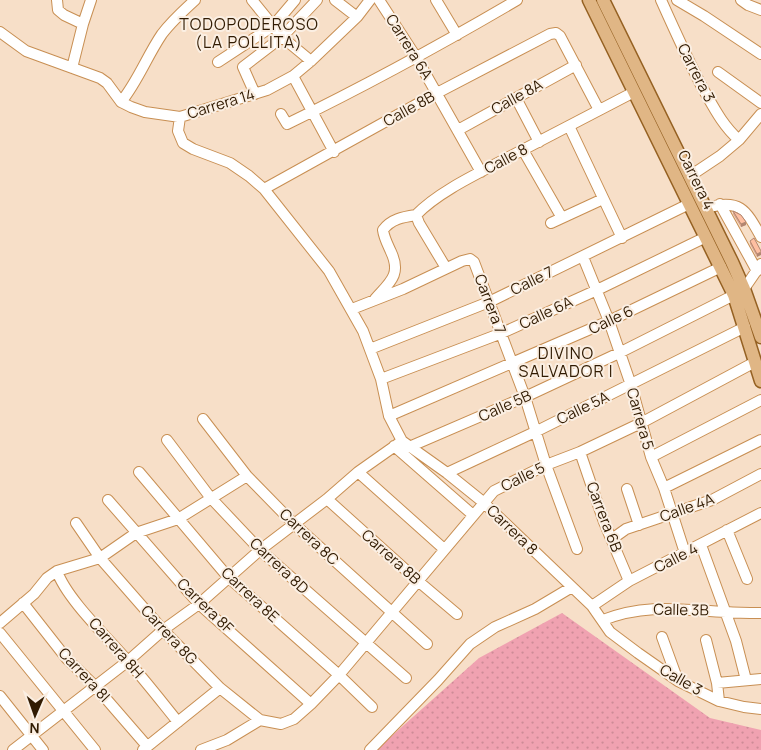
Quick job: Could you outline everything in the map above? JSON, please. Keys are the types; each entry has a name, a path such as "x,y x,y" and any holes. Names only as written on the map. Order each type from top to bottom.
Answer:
{"main road":[{"name":"Carrera 4","path":"588,0 721,267 739,292 745,327 761,380"},
{"name":"Carrera 4","path":"607,2 706,208 739,292 761,337"}],"street":[{"path":"72,68 91,0"},
{"path":"121,102 133,87 163,33 195,0"},
{"path":"252,0 282,37 311,61"},
{"path":"218,62 273,26 295,0"},
{"path":"255,94 243,67 282,37 317,0"},
{"path":"334,0 357,17"},
{"name":"Carrera 14","path":"0,32 26,51 100,78 121,102 145,112 180,117 236,98 267,90 293,76 357,17 370,0"},
{"name":"Carrera 6A","path":"380,0 416,57 481,172"},
{"path":"436,0 457,35"},
{"path":"282,114 287,124 312,112 457,35 517,0"},
{"name":"Carrera 3","path":"661,0 687,58 715,110 728,130 739,140"},
{"path":"677,0 761,54"},
{"path":"741,0 761,10"},
{"path":"57,5 64,15 83,24"},
{"name":"Calle 8B","path":"264,189 334,152 437,93 550,34 556,33 560,36 576,65"},
{"path":"576,65 599,110"},
{"name":"Calle 8A","path":"458,130 576,65"},
{"path":"718,72 761,104"},
{"path":"293,76 334,152"},
{"name":"Calle 8","path":"373,301 393,279 396,269 394,257 382,230 387,224 402,217 416,215 438,197 481,172 634,92"},
{"path":"516,98 539,142"},
{"path":"690,176 720,156 739,140 761,114"},
{"path":"180,117 178,131 183,143 193,149 230,163 264,189 329,271 363,331 381,379 389,416 401,445 473,515"},
{"path":"569,126 622,238"},
{"path":"523,150 562,218"},
{"path":"551,223 603,199"},
{"name":"Calle 7","path":"370,349 489,302 689,204"},
{"path":"720,204 759,267 739,292"},
{"path":"706,208 720,204 735,206 748,214 761,237"},
{"path":"352,309 403,289 446,268 416,215"},
{"name":"Calle 6A","path":"381,379 502,334 706,237"},
{"name":"Carrera 5","path":"583,257 609,321 631,385 651,457 664,488 685,554"},
{"name":"Carrera 7","path":"446,268 462,260 470,259 474,262 525,397 546,465 577,549"},
{"name":"Calle 6","path":"389,416 609,321 721,267"},
{"name":"Calle 5B","path":"13,750 128,661 163,630 199,604 260,550 327,499 358,472 401,445 525,397 619,353 739,292"},
{"name":"Calle 5A","path":"447,473 631,385 745,327"},
{"name":"Calle 5","path":"280,724 294,719 312,704 339,675 494,491 546,465 580,452 641,423 755,362"},
{"path":"651,457 761,400"},
{"name":"Carrera 8C","path":"204,418 247,476 294,524 427,644"},
{"name":"Carrera 8D","path":"167,440 210,497 260,550 406,678"},
{"path":"664,488 761,440"},
{"name":"Carrera 8","path":"401,445 447,473 483,502 592,606 610,632"},
{"name":"Carrera 6B","path":"580,452 629,581"},
{"name":"Carrera 8E","path":"140,472 228,577 339,675 372,707"},
{"path":"358,472 444,549"},
{"name":"Calle 4A","path":"612,539 626,529 673,515 712,500 761,474"},
{"path":"0,623 47,578 57,571 100,558 136,534 178,519 210,497 247,476"},
{"path":"627,489 639,525"},
{"name":"Carrera 8B","path":"327,499 457,614"},
{"name":"Carrera 8F","path":"108,500 199,604 312,704"},
{"name":"Calle 4","path":"592,606 629,581 685,554 728,530 760,516"},
{"name":"Carrera 8G","path":"76,523 100,558 163,630 220,688 260,720 280,724"},
{"path":"728,530 747,579"},
{"path":"701,544 726,612 746,680"},
{"name":"Carrera 8H","path":"57,571 60,582 178,722"},
{"path":"370,750 470,644 495,627 535,609 572,587"},
{"name":"Carrera 8I","path":"23,603 68,658 95,686 145,748"},
{"name":"Calle 3B","path":"603,620 621,613 650,609 683,608 761,614"},
{"name":"Calle 3","path":"610,632 678,681 719,701 761,709"},
{"path":"0,633 95,750"},
{"path":"662,637 678,681"},
{"path":"706,640 717,682 719,701"},
{"path":"717,682 761,679"},
{"path":"145,748 220,688"},
{"path":"0,696 43,750"},
{"path":"201,750 227,740 260,720"}],"shaded area":[{"path":"562,613 710,718 761,730 761,750 376,750 479,658"}],"building":[{"path":"733,211 741,215 746,222 741,224"},
{"path":"754,238 761,251 757,254 750,241"}],"district":[{"name":"TODOPODEROSO (LA POLLITA)","path":"249,33"},
{"name":"DIVINO SALVADOR I","path":"566,362"}]}
